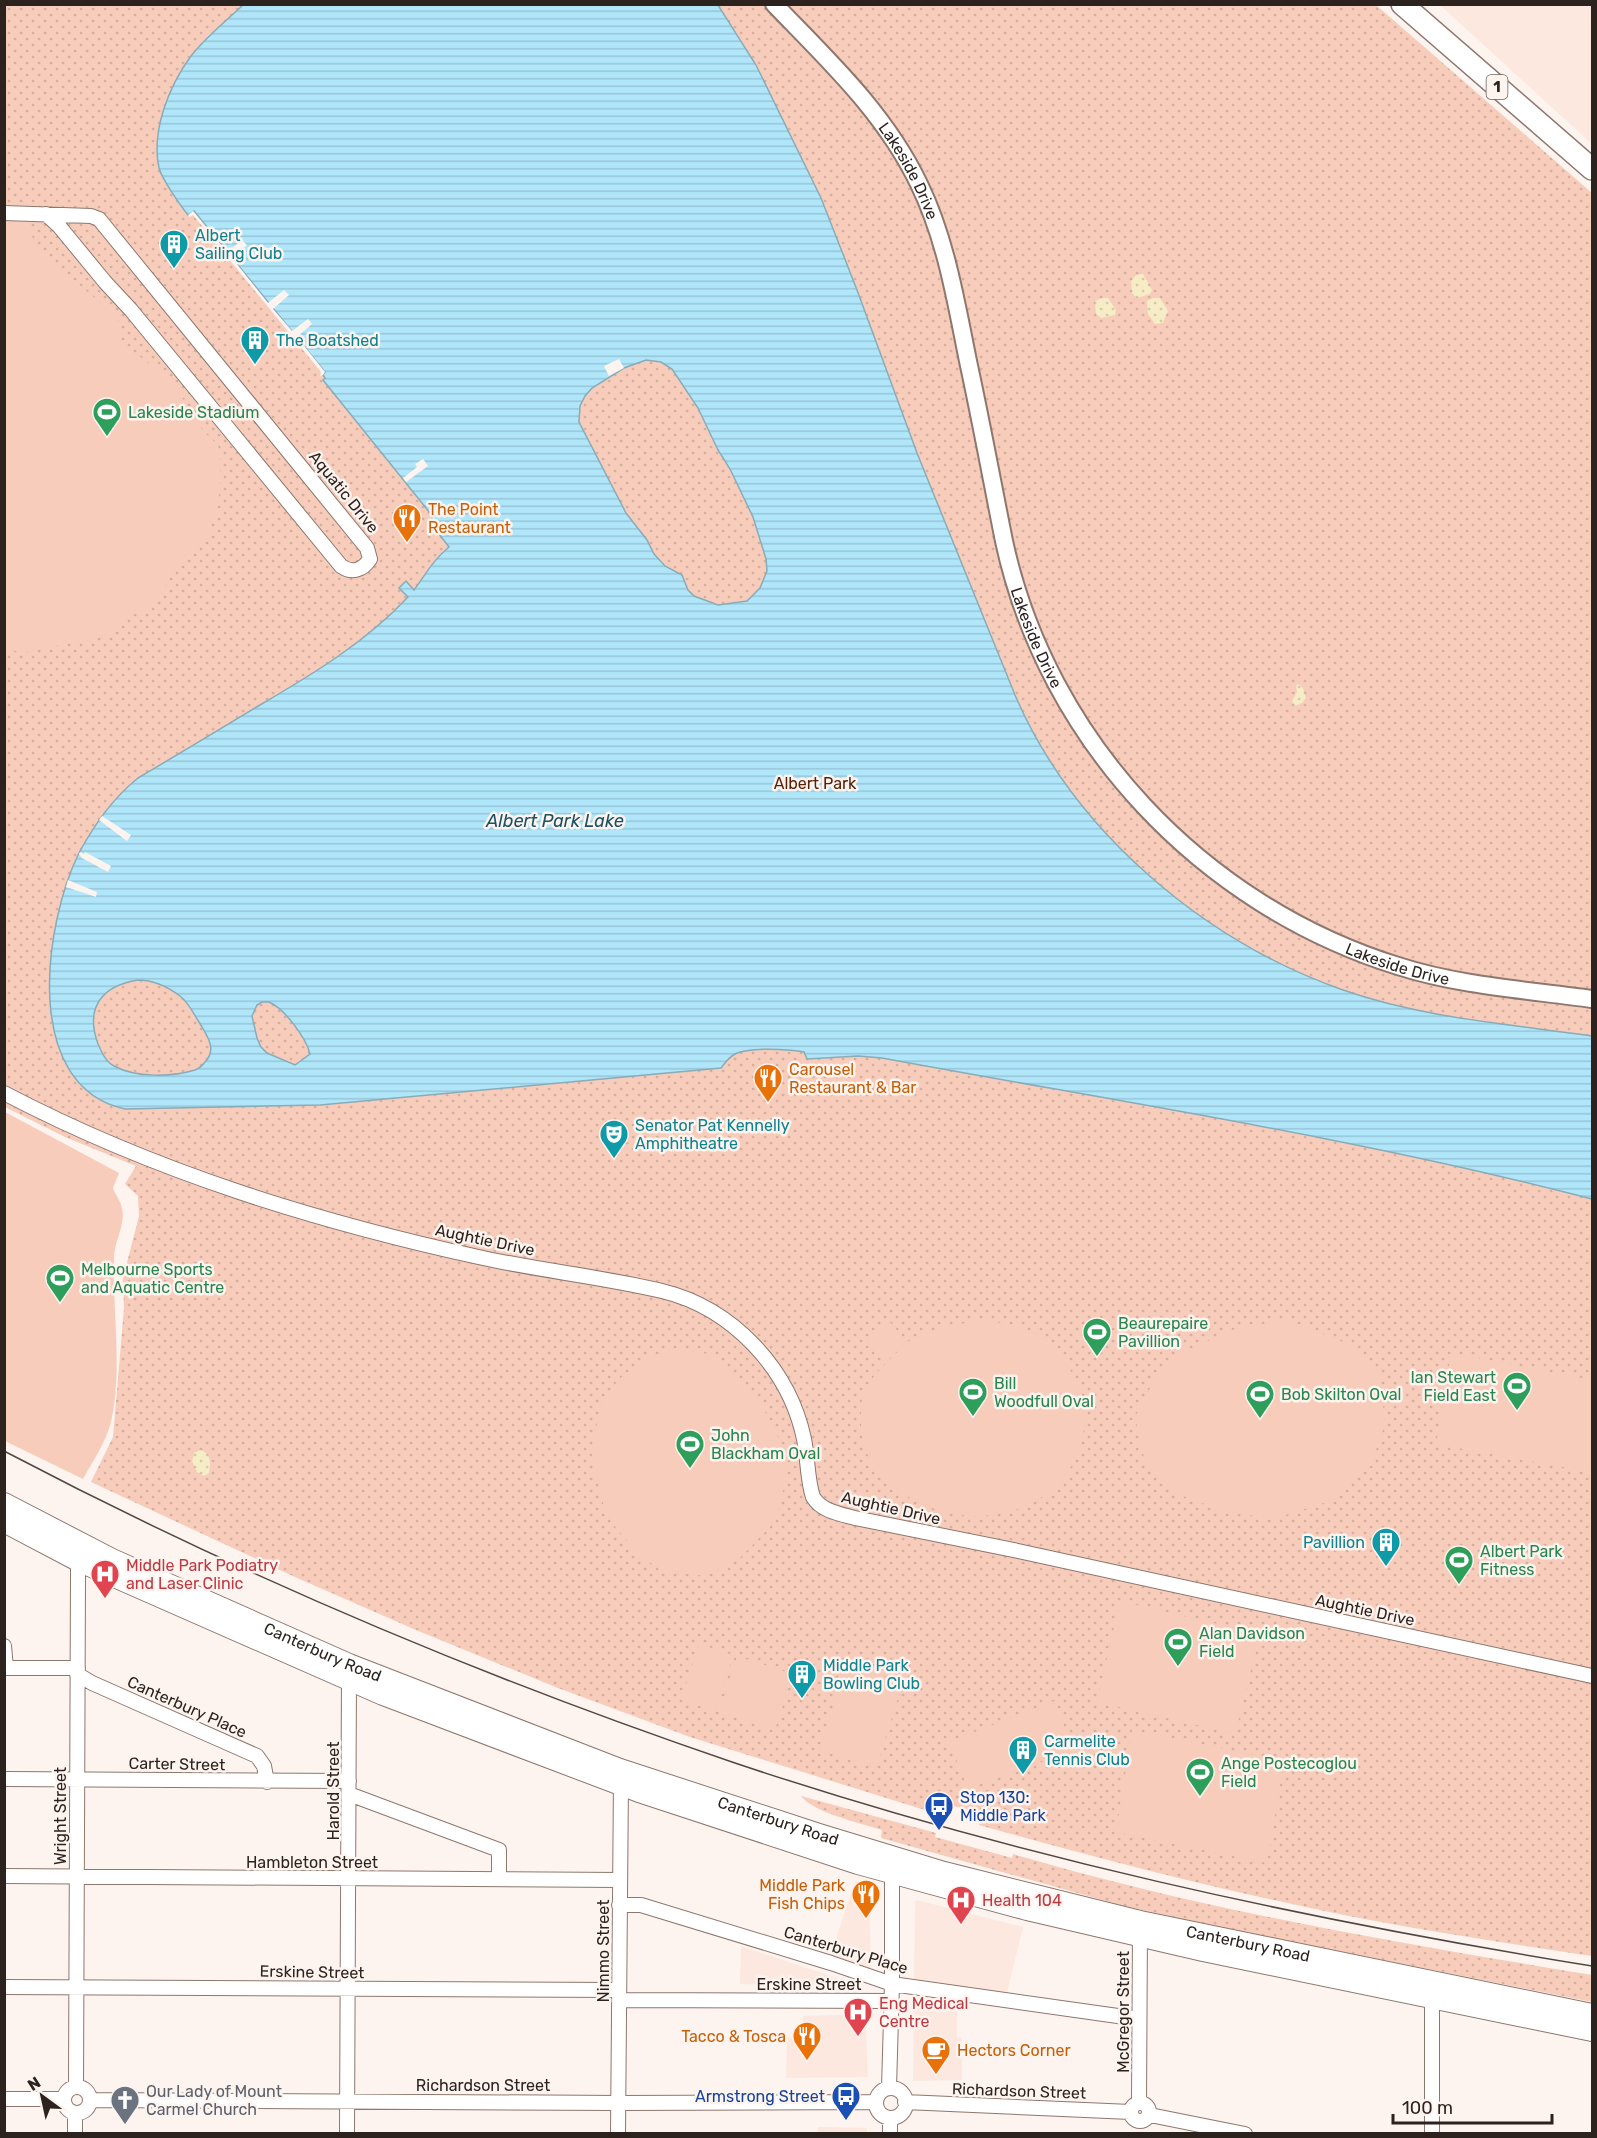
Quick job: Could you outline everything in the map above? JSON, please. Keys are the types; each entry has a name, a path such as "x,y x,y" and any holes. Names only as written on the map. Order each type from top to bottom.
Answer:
{"highway":[{"name":"1","path":"1402,4 1593,169"}],"main road":[{"name":"Canterbury Road","path":"4,1503 82,1554"},
{"name":"Canterbury Road","path":"4,1522 349,1672 620,1777 892,1874 1027,1910 1140,1929 1432,1990 1593,2031"},
{"name":"Canterbury Road","path":"620,1777 1140,1929"},
{"name":"Canterbury Road","path":"1432,1990 1593,2014"}],"street":[{"name":"Lakeside Drive","path":"774,4 870,106 896,143 926,198 938,232 955,297 1006,547 1026,614 1042,657 1060,692 1078,722 1116,775 1170,833 1221,876 1272,910 1336,942 1398,966 1427,974 1459,981 1593,999"},
{"name":"Aquatic Drive","path":"6,214 46,214 92,216 99,219 367,548 370,559 366,565 354,571 341,566 131,310 46,214"},
{"name":"Aughtie Drive","path":"4,1093 133,1154 319,1217 485,1258 654,1289 688,1298 709,1308 742,1332 758,1349 779,1378 801,1428 812,1495 818,1504 831,1511 1593,1676"},
{"name":"Wright Street","path":"76,2087 78,1671 82,1554"},
{"path":"4,1646 5,1668 78,1671"},
{"name":"Canterbury Place","path":"78,1671 92,1683 257,1756 264,1766 267,1782"},
{"name":"Harold Street","path":"347,2133 349,1672"},
{"name":"Nimmo Street","path":"618,2133 620,1777"},
{"name":"Carter Street","path":"4,1779 267,1782 349,1788"},
{"path":"349,1788 499,1850 499,1879"},
{"path":"890,2088 892,1874"},
{"name":"Hambleton Street","path":"4,1876 620,1880"},
{"name":"Canterbury Place","path":"619,1905 641,1905 892,1984 1139,2019"},
{"name":"McGregor Street","path":"1139,2117 1140,1929"},
{"name":"Erskine Street","path":"4,1987 349,1990 891,2001"},
{"path":"1432,1990 1432,2133"},
{"path":"76,2087 86,2091 90,2100 87,2109 75,2113 67,2108 64,2099 67,2092 76,2087"},
{"path":"890,2088 902,2093 905,2102 903,2111 890,2118 881,2115 876,2107 882,2091 890,2088"},
{"path":"4,2099 64,2099"},
{"name":"Richardson Street","path":"90,2100 876,2102"},
{"name":"Richardson Street","path":"905,2102 1139,2117 1245,2133"},
{"path":"75,2113 75,2133"},
{"path":"890,2118 890,2133"}],"shaded area":[{"path":"1440,5 1592,5 1592,144"},
{"path":"855,1881 869,1886 871,1971 830,1957"},
{"path":"917,1900 1023,1927 1006,1996 914,1984 915,1902"},
{"path":"741,1946 864,1987 740,1984"},
{"path":"917,1994 957,2000 957,2037 962,2038 962,2080 913,2081 914,1996"},
{"path":"865,2014 868,2077 786,2078 787,2038 803,2037 803,2016"},
{"path":"818,2127 867,2128 867,2133 818,2133"}],"green space":[{"name":"Albert Park","path":"5,5 1376,5 1592,193 1592,1956 1367,1919 1174,1877 979,1825 982,1813 945,1804 941,1815 690,1737 558,1688 416,1630 295,1577 91,1482 113,1437 124,1308 123,1278 139,1216 138,1196 125,1184 136,1166 65,1137 5,1107"},
{"name":"Lakeside Stadium","path":"27,223 34,241 55,268 74,280 118,318 119,343 137,354 169,380 203,431 218,445 220,488 217,509 202,543 187,552 166,580 167,584 142,612 140,610 111,633 102,637 26,652 5,650 4,224"},
{"name":"Melbourne Sports and Aquatic Centre","path":"5,1112 119,1173 113,1188 123,1214 114,1257 117,1360 114,1402 106,1437 83,1479 5,1441"},
{"name":"Bob Skilton Oval","path":"1287,1320 1351,1345 1380,1375 1385,1424 1370,1467 1327,1502 1276,1518 1228,1513 1178,1494 1145,1462 1135,1417 1154,1380 1183,1352 1237,1328"},
{"name":"Bill Woodfull Oval","path":"890,1322 907,1342 939,1329 974,1322 991,1322 1025,1329 1049,1343 1074,1375 1085,1406 1080,1447 1066,1475 1044,1495 1018,1509 988,1515 956,1514 925,1506 897,1489 876,1469 867,1453 862,1435 861,1412 867,1386 902,1347 884,1361 867,1342"},
{"name":"John Blackham Oval","path":"669,1351 708,1354 747,1385 761,1404 778,1437 786,1461 787,1476 778,1510 770,1527 740,1558 706,1576 667,1572 645,1560 616,1528 604,1507 592,1460 593,1438 604,1399 619,1379 649,1356"},
{"name":"Ian Stewart Field East","path":"1451,1353 1592,1380 1591,1472 1436,1444"},
{"name":"Alan Davidson Field","path":"1120,1601 1260,1634 1235,1734 1097,1702"},
{"path":"699,1644 733,1655 716,1711 681,1700"},
{"path":"737,1656 793,1674 775,1730 720,1712"},
{"path":"846,1665 903,1682 876,1768 820,1750"},
{"path":"1054,1701 1073,1749 968,1789 949,1742"},
{"name":"Ange Postecoglou Field","path":"1132,1730 1284,1761 1267,1863 1116,1832"},
{"path":"801,1796 936,1833 935,1837 1012,1858 1013,1854 1156,1892 1301,1924 1592,1975 1592,2002 1120,1905 881,1838 882,1830 816,1808"}],"sand":[{"path":"1143,274 1152,290 1150,294 1137,298 1132,293 1131,281 1136,275"},
{"path":"1108,298 1116,310 1115,315 1101,318 1096,314 1095,301"},
{"path":"1160,298 1168,311 1163,323 1155,324 1148,314 1147,301"},
{"path":"1298,684 1303,688 1306,698 1295,706 1292,701"},
{"path":"200,1450 206,1453 210,1462 209,1473 204,1476 197,1472 192,1461 194,1453"}],"water":[{"name":"Albert Park Lake","path":"243,5 718,5 756,65 821,198 917,453 1015,695 1040,745 1072,792 1108,836 1149,876 1194,911 1241,942 1291,969 1373,1000 1435,1014 1592,1036 1592,1199 1416,1157 1239,1122 882,1058 858,1056 807,1059 804,1052 788,1050 742,1052 731,1057 721,1068 320,1105 125,1109 92,1094 69,1069 56,1037 50,999 51,959 57,920 67,883 79,853 91,832 112,803 138,778 300,681 357,643 408,597 399,588 406,581 414,590 434,562 449,547 436,530 430,513 323,380 325,372 194,211 188,215 159,168 157,154 160,124 176,81 197,49","holes":["646,360 661,362 672,369 698,408 753,517 766,559 767,571 760,588 747,601 718,605 694,596 688,590 682,575 665,566 626,513 579,422 580,406 592,388 624,368","138,980 155,983 171,990 183,999 210,1042 211,1052 202,1066 195,1070 165,1075 143,1074 123,1070 104,1057 94,1031 95,1010 106,993 125,983","269,1002 282,1011 299,1032 310,1054 295,1065 267,1053 257,1038 252,1016 257,1005"]}],"pier":[{"path":"193,211 227,252 242,240 247,245 232,258 268,303 284,290 289,295 273,309 292,331 308,319 312,324 297,337 325,372 323,375 320,376 321,372 193,215 190,217 188,215"},
{"path":"619,359 624,368 609,376 604,366"},
{"path":"423,459 428,466 406,482 403,478 417,467 415,464"},
{"path":"102,816 131,835 127,841 99,820"},
{"path":"80,852 84,854 85,852 111,866 108,872 82,858"},
{"path":"68,880 97,892 96,897 66,887"}],"tram line":[{"path":"4,1451 181,1540 362,1621 546,1695 732,1762 944,1827 1158,1882 1375,1928 1592,1966"}],"place":[{"name":"Albert Sailing Club","path":"174,270"},
{"name":"The Boatshed","path":"255,366"},
{"name":"Lakeside Stadium","path":"107,438"},
{"name":"The Point Restaurant","path":"407,544"},
{"name":"Carousel Restaurant & Bar","path":"768,1104"},
{"name":"Senator Pat Kennelly Amphitheatre","path":"614,1160"},
{"name":"Melbourne Sports and Aquatic Centre","path":"60,1304"},
{"name":"Beaurepaire Pavillion","path":"1097,1358"},
{"name":"Ian Stewart Field East","path":"1517,1412"},
{"name":"Bill Woodfull Oval","path":"973,1418"},
{"name":"Bob Skilton Oval","path":"1260,1420"},
{"name":"John Blackham Oval","path":"690,1470"},
{"name":"Pavillion","path":"1386,1568"},
{"name":"Albert Park Fitness","path":"1459,1586"},
{"name":"Middle Park Podiatry and Laser Clinic","path":"105,1600"},
{"name":"Alan Davidson Field","path":"1178,1668"},
{"name":"Middle Park Bowling Club","path":"802,1700"},
{"name":"Carmelite Tennis Club","path":"1023,1776"},
{"name":"Ange Postecoglou Field","path":"1200,1798"},
{"name":"Stop 130: Middle Park","path":"939,1832"},
{"name":"Middle Park Fish Chips","path":"866,1920"},
{"name":"Health 104","path":"961,1926"},
{"name":"Eng Medical Centre","path":"858,2038"},
{"name":"Tacco & Tosca","path":"807,2062"},
{"name":"Hectors Corner","path":"936,2076"},
{"name":"Armstrong Street","path":"846,2122"},
{"name":"Our Lady of Mount Carmel Church","path":"125,2126"}]}
